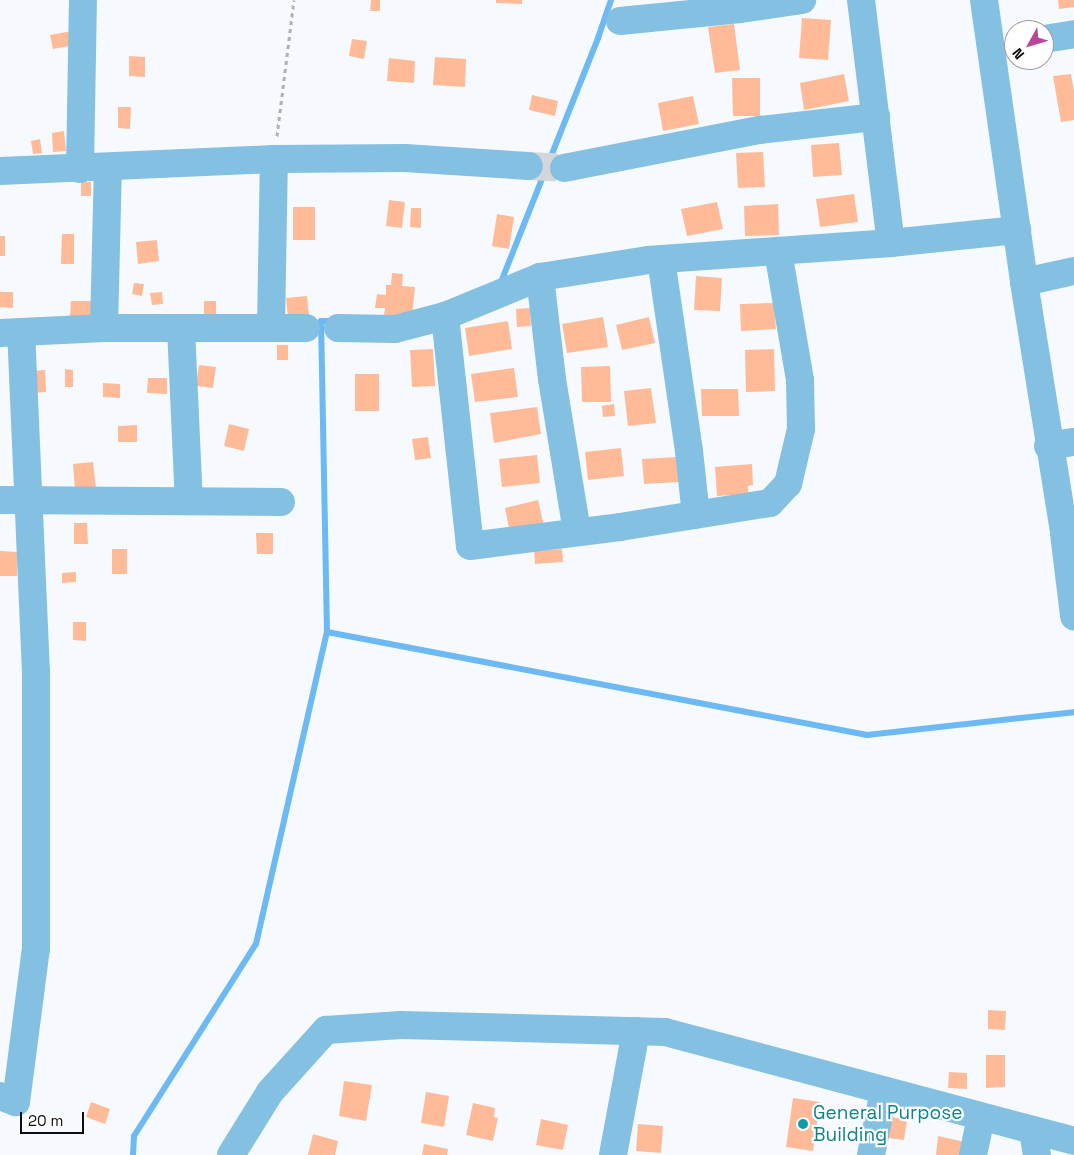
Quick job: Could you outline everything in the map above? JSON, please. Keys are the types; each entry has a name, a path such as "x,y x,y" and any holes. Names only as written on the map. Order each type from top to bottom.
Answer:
{"street":[{"path":"80,169 83,0"},
{"path":"620,21 739,5 802,0"},
{"path":"861,0 891,243"},
{"path":"984,0 1003,44 1017,230 1024,282 1061,444 1064,532 1074,614"},
{"path":"1054,37 1074,34"},
{"path":"564,168 760,130 876,117"},
{"path":"0,171 80,169 274,159 405,158 528,166"},
{"path":"271,327 274,159"},
{"path":"104,328 108,167"},
{"path":"338,328 395,329 445,316 540,277 661,259 891,243 1017,230"},
{"path":"445,316 470,546 770,503 788,484 801,429 800,380 778,251"},
{"path":"661,259 689,451 696,515"},
{"path":"1024,282 1074,271"},
{"path":"540,277 552,379 576,532"},
{"path":"0,1096 16,1102 36,949 36,673 27,499 10,333 104,328 306,328"},
{"path":"180,328 189,501"},
{"path":"0,500 281,502"},
{"path":"231,1155 270,1092 326,1030 401,1025 665,1032 981,1118 1035,1143 1074,1141"},
{"path":"614,1155 636,1031"},
{"path":"871,1155 884,1091"},
{"path":"972,1155 981,1118"}],"path":[{"path":"274,159 294,0"}],"building":[{"path":"371,0 380,0 380,11 370,11"},
{"path":"496,0 522,0 522,4 496,3"},
{"path":"1058,0 1074,0 1074,7 1059,9"},
{"path":"802,18 831,20 828,60 799,58"},
{"path":"734,24 740,70 715,73 708,27"},
{"path":"72,31 75,45 53,49 50,35"},
{"path":"352,39 367,41 364,59 349,56"},
{"path":"129,56 145,57 145,77 129,76"},
{"path":"435,57 466,59 465,87 433,85"},
{"path":"389,58 415,61 414,83 387,81"},
{"path":"844,74 849,101 804,110 800,83"},
{"path":"1071,74 1074,91 1074,120 1061,122 1053,76"},
{"path":"732,78 760,78 760,116 733,116"},
{"path":"532,95 558,101 555,116 529,110"},
{"path":"693,96 699,124 663,131 658,103"},
{"path":"118,107 131,107 130,129 118,128"},
{"path":"64,131 66,151 53,152 52,133"},
{"path":"40,139 42,153 33,154 31,141"},
{"path":"839,143 842,175 813,177 811,145"},
{"path":"763,152 765,187 738,188 736,153"},
{"path":"81,182 91,182 91,196 81,196"},
{"path":"854,194 858,222 820,227 816,199"},
{"path":"389,200 405,202 402,228 386,226"},
{"path":"717,202 723,229 687,236 681,209"},
{"path":"778,204 779,235 745,236 744,206"},
{"path":"293,207 315,207 315,240 293,240"},
{"path":"411,208 421,208 421,228 410,227"},
{"path":"497,214 514,217 509,249 492,246"},
{"path":"62,234 74,234 74,264 61,264"},
{"path":"0,236 5,236 5,256 0,256"},
{"path":"157,240 159,261 138,264 136,242"},
{"path":"392,273 403,274 402,286 415,287 412,318 384,315 385,308 375,308 377,294 386,295 386,285 391,285"},
{"path":"696,276 722,278 720,311 694,310"},
{"path":"134,283 144,284 142,296 132,294"},
{"path":"0,292 13,292 13,308 0,307"},
{"path":"162,292 163,304 152,305 150,293"},
{"path":"307,296 309,316 288,318 286,298"},
{"path":"71,301 92,301 92,318 70,317"},
{"path":"204,301 216,301 216,314 204,315"},
{"path":"774,303 776,329 741,331 740,304"},
{"path":"530,308 531,326 517,327 516,309"},
{"path":"603,317 608,347 567,353 562,324"},
{"path":"649,317 655,343 622,350 616,325"},
{"path":"508,321 512,349 469,356 465,328"},
{"path":"277,345 288,345 288,360 277,360"},
{"path":"433,349 435,386 412,387 410,350"},
{"path":"774,349 775,391 746,392 745,350"},
{"path":"199,365 216,367 213,388 196,386"},
{"path":"610,366 611,402 582,402 581,367"},
{"path":"514,368 518,397 475,402 471,374"},
{"path":"65,369 73,370 73,387 65,387"},
{"path":"45,370 46,392 33,393 31,371"},
{"path":"355,374 379,374 379,411 355,411"},
{"path":"148,378 167,378 167,394 147,393"},
{"path":"103,383 120,384 120,398 103,397"},
{"path":"651,388 656,423 628,426 624,391"},
{"path":"701,389 738,389 739,416 702,416"},
{"path":"614,404 615,416 603,417 602,406"},
{"path":"537,407 541,434 494,443 490,413"},
{"path":"229,424 249,429 244,451 224,446"},
{"path":"137,425 137,442 118,442 118,426"},
{"path":"428,437 431,458 415,460 412,439"},
{"path":"621,448 624,476 588,480 585,452"},
{"path":"537,455 540,483 502,487 499,459"},
{"path":"677,457 679,482 644,484 642,459"},
{"path":"93,462 96,488 75,490 73,464"},
{"path":"752,464 753,485 748,486 748,494 717,496 715,467"},
{"path":"538,500 544,526 510,533 505,508"},
{"path":"74,523 87,523 88,544 74,544"},
{"path":"256,533 273,533 273,554 257,554"},
{"path":"112,549 127,549 127,574 112,574"},
{"path":"562,549 563,562 535,564 534,551"},
{"path":"0,551 17,552 17,576 0,576"},
{"path":"76,572 76,582 62,583 62,573"},
{"path":"73,622 86,622 86,641 73,640"},
{"path":"988,1010 1006,1011 1005,1030 988,1029"},
{"path":"986,1055 1005,1055 1005,1087 986,1088"},
{"path":"949,1072 967,1073 967,1089 948,1088"},
{"path":"344,1081 372,1085 366,1121 339,1116"},
{"path":"426,1092 449,1096 444,1127 421,1123"},
{"name":"General Purpose Building","path":"793,1098 820,1102 813,1151 786,1147"},
{"path":"91,1102 110,1109 105,1124 86,1117"},
{"path":"473,1103 495,1108 494,1117 498,1118 493,1141 466,1135"},
{"path":"892,1117 907,1120 904,1140 888,1138"},
{"path":"541,1119 568,1125 563,1150 536,1145"},
{"path":"638,1124 663,1126 661,1153 636,1151"},
{"path":"313,1134 338,1141 335,1155 308,1155"},
{"path":"938,1136 965,1142 964,1155 936,1155"},
{"path":"424,1144 448,1149 447,1155 422,1155"}],"waterway":[{"path":"497,283 501,282 598,38 611,0"},
{"path":"327,632 321,321 335,321"},
{"path":"133,1155 134,1136 256,944 327,632 867,735 1074,712"}],"tunnel":[{"path":"529,166 564,168"}],"place":[{"name":"General Purpose Building","path":"803,1124"}]}
